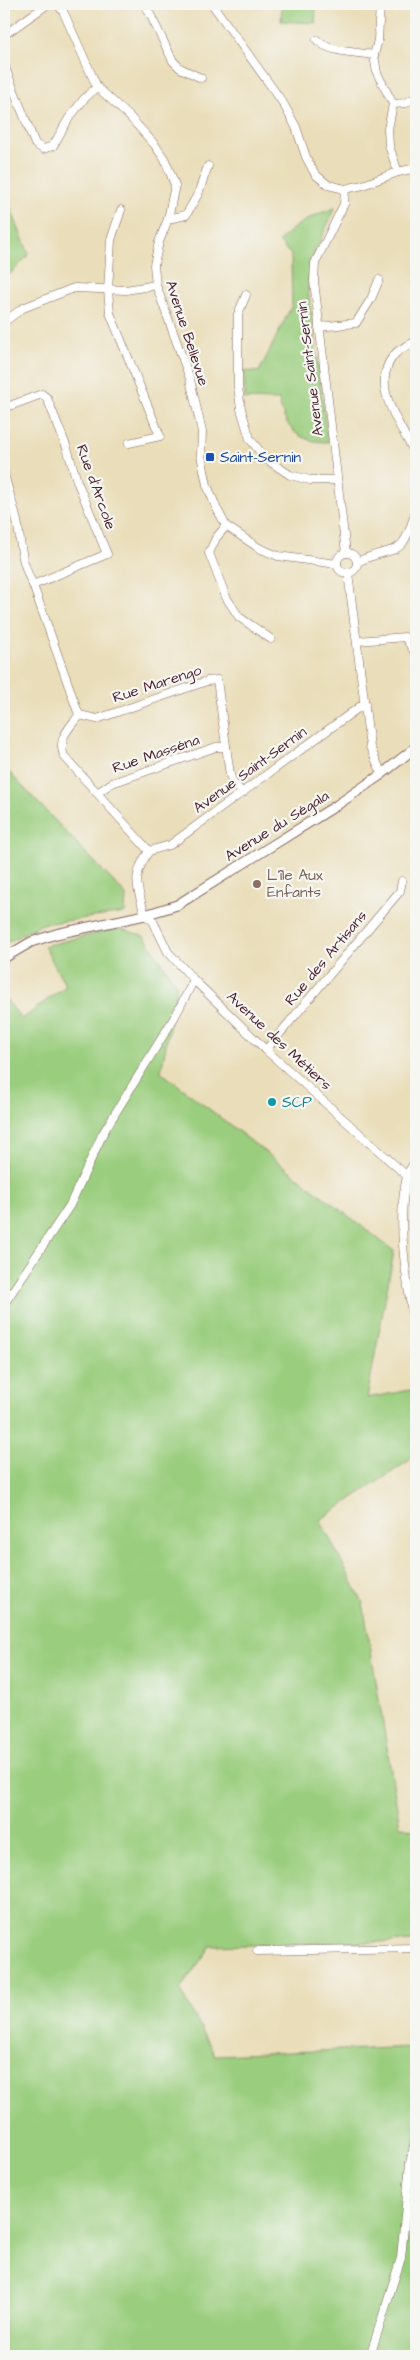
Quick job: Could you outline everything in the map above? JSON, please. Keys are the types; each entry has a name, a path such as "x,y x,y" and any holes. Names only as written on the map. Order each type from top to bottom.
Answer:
{"street":[{"path":"4,35 48,4"},
{"name":"Avenue Bellevue","path":"57,4 63,11 97,87 129,116 155,145 165,160 175,185 168,219 159,242 154,265 156,285 190,379 199,416 203,444 201,455 207,485 226,526"},
{"path":"145,4 173,61 180,68 201,78"},
{"path":"212,4 282,103 296,127 306,157 315,174 328,185 345,189 363,186 398,172 416,168"},
{"path":"380,4 378,40 374,54 377,73 393,104 388,129 389,146 398,172"},
{"path":"317,40 321,45 336,49 374,54"},
{"path":"4,65 35,144 43,149 53,146 74,112 97,87"},
{"path":"393,104 406,102 416,97"},
{"path":"168,219 186,215 198,194 208,166"},
{"name":"Avenue Saint-Sernin","path":"345,189 344,204 315,264 314,282 346,553"},
{"path":"121,210 111,240 108,290 110,313 160,436 129,443"},
{"path":"319,327 356,323 371,299 379,280"},
{"path":"4,322 23,308 74,288 126,290 156,285"},
{"path":"246,295 238,314 238,387 241,409 250,439 266,460 290,475 310,480 337,480"},
{"path":"416,341 397,352 386,367 383,383 388,399 416,455"},
{"name":"Rue d'Arcole","path":"4,408 42,394 47,398 107,554 33,585"},
{"path":"4,473 19,533 24,564 79,715 62,737 60,747 64,756 149,851 140,864 136,880 145,915"},
{"path":"337,564 342,572 348,573 354,570 357,562 370,556 394,551 404,544 409,536 416,510"},
{"path":"271,639 239,617 226,597 209,553 216,538 226,526 259,548 278,556 337,564"},
{"path":"337,564 339,558 346,553 352,554 357,562"},
{"path":"348,573 370,747 382,774"},
{"path":"358,641 405,636 414,651"},
{"name":"Rue Marengo","path":"79,715 97,719 207,681 217,680 230,774 233,783 243,793"},
{"name":"Avenue Saint-Sernin","path":"149,851 170,845 364,703"},
{"name":"Rue Masséna","path":"97,793 112,783 226,746"},
{"name":"Avenue du Ségala","path":"4,958 31,942 56,934 145,915 177,905 292,834 382,774 416,747"},
{"name":"Rue des Artisans","path":"266,1050 400,891 402,881"},
{"name":"Avenue des Métiers","path":"145,915 153,921 168,952 194,980 266,1050 407,1176 416,1180"},
{"path":"4,1304 70,1205 103,1133 174,1018 194,980"},
{"path":"416,1160 407,1176 404,1209 405,1267 416,1335"},
{"path":"257,1950 416,1948"},
{"path":"370,2356 401,2258 410,2163 416,2137"}],"green space":[{"path":"282,4 316,4 315,23 281,21"},
{"path":"4,191 29,255 4,280"},
{"path":"335,208 311,261 308,289 328,442 308,439 294,432 285,418 279,400 245,399 244,371 259,372 292,305 291,255 279,242 304,221"},
{"path":"4,767 126,895 125,913 42,924 4,944"},
{"path":"118,928 144,936 177,985 161,1072 394,1251 367,1398 416,1389 416,1456 320,1520 363,1603 400,1826 416,1831 416,1941 211,1946 180,1989 215,2055 416,2047 416,2356 4,2356 4,997 22,1019 66,986 44,946"}],"place":[{"name":"Saint-Sernin","path":"210,457"},
{"name":"L'île Aux Enfants","path":"257,884"},
{"name":"SCP","path":"272,1102"}]}
